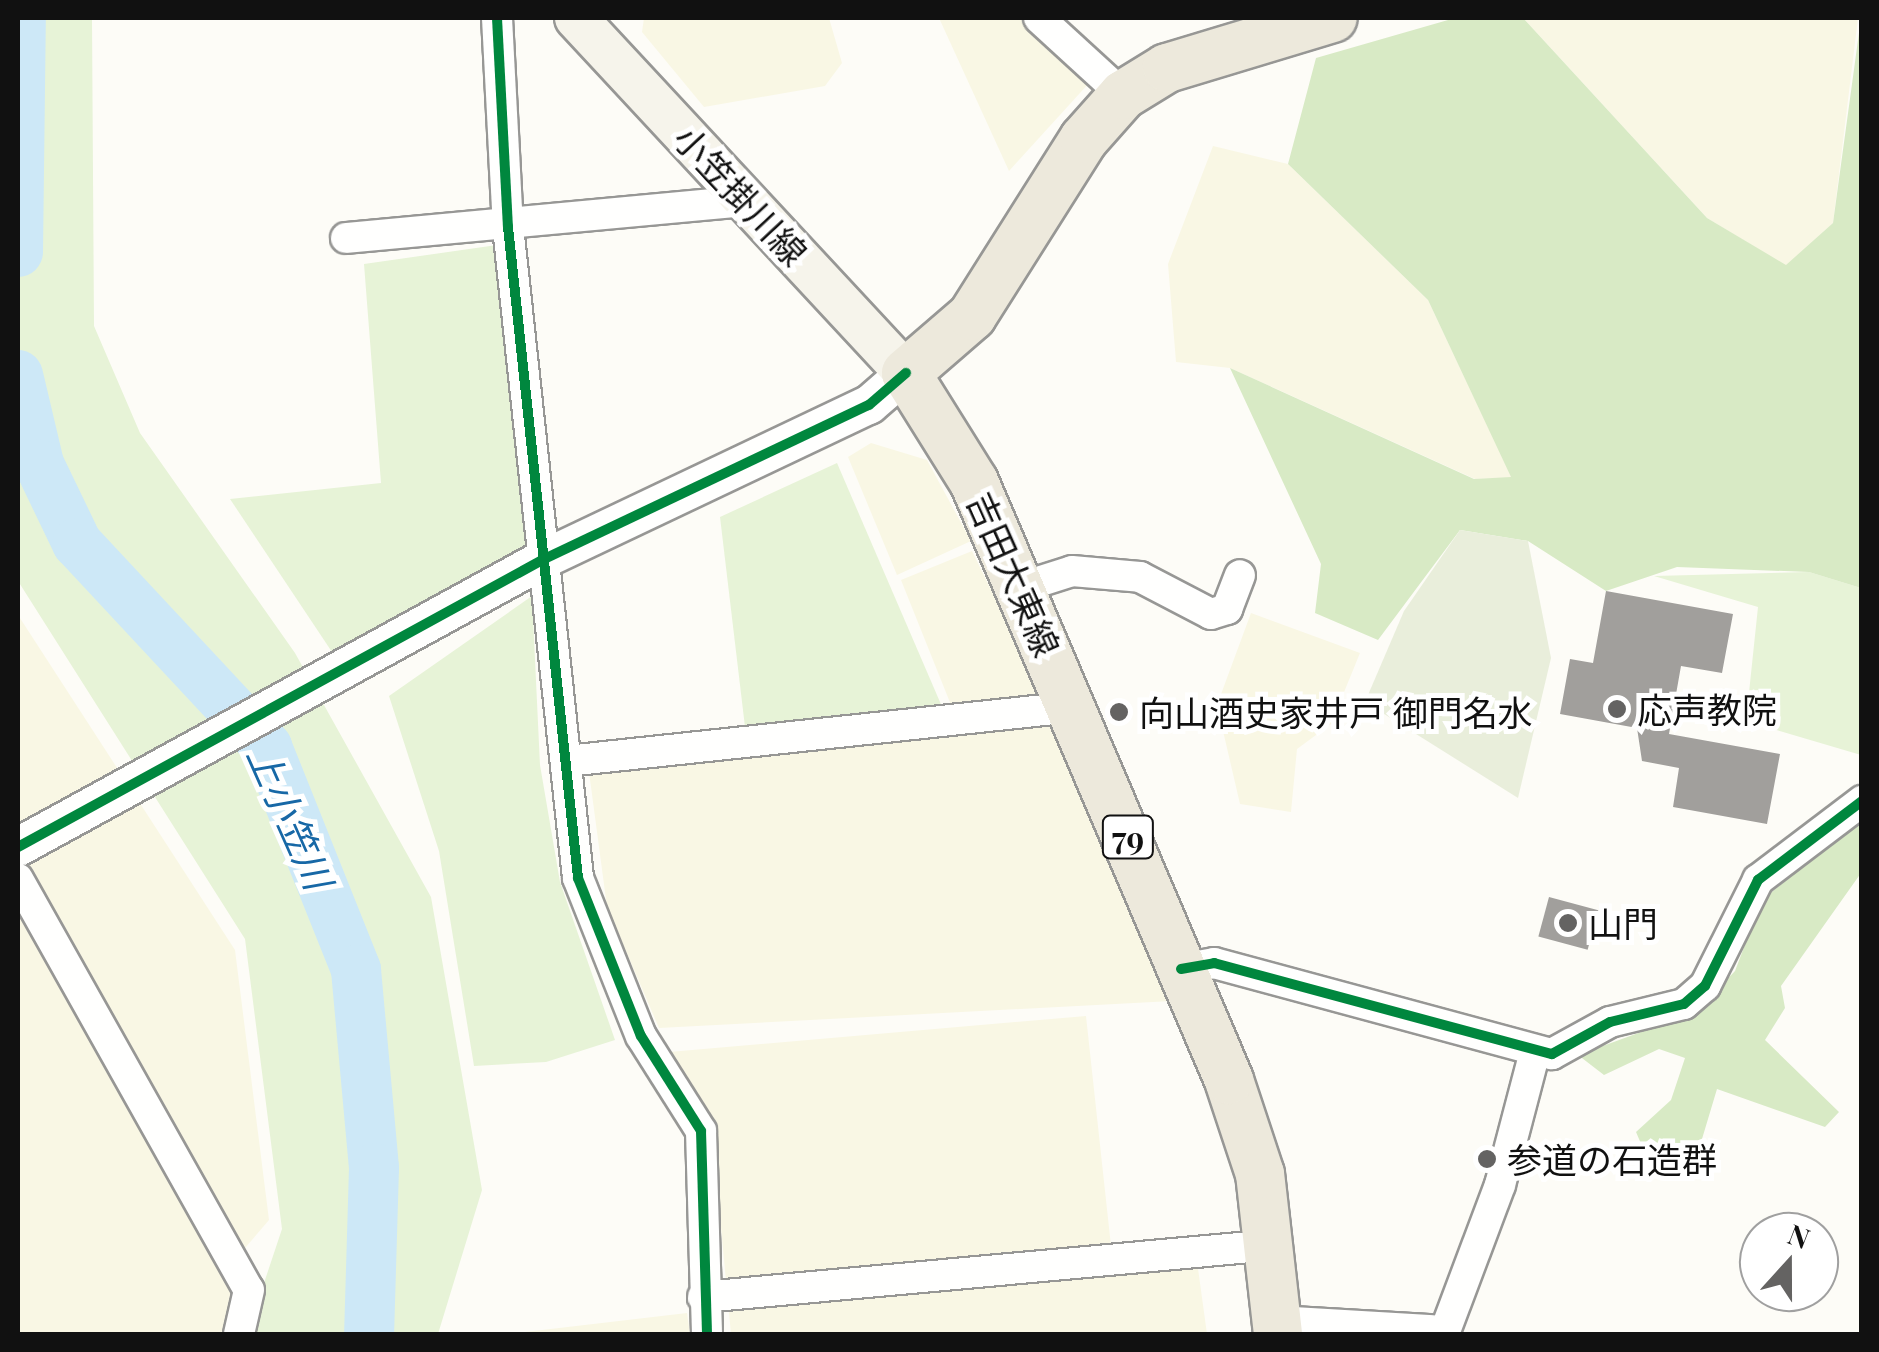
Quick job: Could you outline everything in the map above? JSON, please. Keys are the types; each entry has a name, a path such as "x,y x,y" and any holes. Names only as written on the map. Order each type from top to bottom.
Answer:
{"main road":[{"name":"小笠掛川線","path":"576,18 906,373"},
{"path":"906,373 972,316 1084,138 1123,95 1167,68 1333,18"},
{"name":"吉田大東線","path":"906,373 974,482 1022,587 1251,1144 1272,1245 1278,1330"}],"street":[{"path":"497,18 508,227 578,878 641,1036 701,1131 707,1334"},
{"path":"1039,18 1123,95"},
{"path":"346,238 508,227 746,200"},
{"path":"18,847 174,756 544,559 744,470 869,405 906,373"},
{"path":"1022,587 1072,571 1140,577 1211,614 1228,609 1240,576"},
{"path":"567,760 1072,707"},
{"path":"1181,969 1214,963 1552,1054 1610,1022 1684,1004 1705,986 1758,880 1862,802"},
{"path":"18,879 248,1290 239,1334"},
{"path":"1444,1334 1500,1185 1535,1052"},
{"path":"703,1298 1272,1245"},
{"path":"1278,1330 1431,1334"}],"shaded area":[{"path":"644,18 829,18 842,63 825,86 704,107 642,32"},
{"path":"939,18 1019,18 1090,82 1009,171"},
{"path":"1523,18 1858,18 1833,223 1786,266 1707,218"},
{"path":"1213,146 1288,164 1428,300 1512,478 1475,479 1230,368 1176,362 1168,264"},
{"path":"871,443 927,460 971,541 897,575 848,457"},
{"path":"972,551 1042,694 951,705 901,580"},
{"path":"1251,613 1360,653 1331,724 1297,749 1291,812 1240,804 1217,705"},
{"path":"18,615 235,950 269,1220 245,1248 18,851"},
{"path":"1064,724 1172,1001 659,1028 607,907 589,772"},
{"path":"18,914 233,1296 222,1334 18,1334"},
{"path":"1086,1016 1111,1246 1196,1254 1207,1334 731,1334 712,1132 669,1052"},
{"path":"687,1313 690,1334 507,1334"}],"green space":[{"path":"18,18 92,18 94,326 140,433 295,653 431,897 482,1190 438,1334 247,1334 282,1229 245,939 18,581"},
{"path":"1455,18 1523,18 1707,218 1786,265 1833,223 1861,18 1861,588 1809,572 1677,567 1606,591 1528,541 1460,530 1378,640 1315,613 1321,564 1230,368 1474,479 1511,477 1428,300 1288,164 1316,58"},
{"path":"497,245 534,548 332,652 230,499 381,483 364,264"},
{"path":"837,463 943,709 745,727 720,517"},
{"path":"1460,530 1528,541 1551,658 1518,798 1365,702 1404,611"},
{"path":"1809,572 1861,588 1861,755 1746,721 1758,607 1654,576"},
{"path":"532,596 540,765 560,882 615,1040 546,1062 474,1066 439,851 389,696"},
{"path":"1861,819 1861,873 1781,986 1785,1008 1765,1040 1839,1112 1825,1127 1717,1089 1693,1169 1651,1167 1636,1132 1671,1100 1685,1058 1659,1049 1604,1075 1578,1055 1696,1012 1735,971 1762,900"}],"building":[{"name":"応声教院","path":"1606,591 1733,614 1722,673 1681,666 1669,734 1780,754 1767,824 1673,807 1679,768 1642,761 1637,728 1560,714 1570,659 1593,663"},
{"name":"山門","path":"1549,897 1598,910 1588,950 1538,937"}],"waterway":[{"name":"上小笠川","path":"18,252 21,18"},
{"name":"上小笠川","path":"18,375 39,464 77,543 267,747 356,970 374,1168 369,1334"}],"cycle path":[{"path":"497,18 508,227 578,878 641,1036 701,1131 707,1334"},
{"path":"18,847 544,559 869,405 906,373"},
{"path":"1181,969 1214,963 1552,1054 1610,1022 1684,1004 1705,986 1758,880 1862,801"}],"place":[{"name":"応声教院","path":"1617,709"},
{"name":"向山酒史家井戸 御門名水","path":"1119,712"},
{"name":"山門","path":"1568,923"},
{"name":"参道の石造群","path":"1487,1159"}]}
